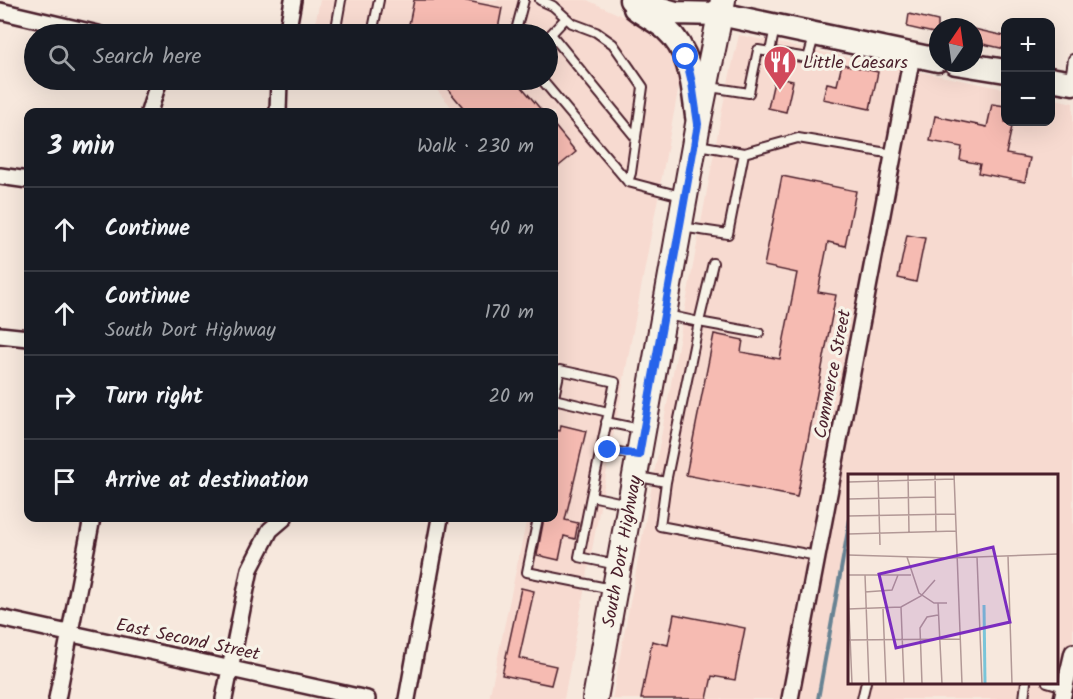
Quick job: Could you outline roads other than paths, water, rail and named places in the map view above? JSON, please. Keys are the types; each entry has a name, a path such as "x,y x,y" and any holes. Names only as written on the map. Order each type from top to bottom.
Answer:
{"main road":[{"name":"South Dort Highway","path":"595,699 696,134 721,7"}],"street":[{"path":"289,24 293,0"},
{"path":"625,0 666,28 678,42 686,57 692,83 696,134"},
{"path":"631,0 676,13 721,7"},
{"path":"697,0 775,26 929,59"},
{"path":"11,8 65,24"},
{"name":"Commerce Street","path":"790,699 912,56"},
{"path":"983,67 1001,70"},
{"path":"150,108 156,90"},
{"path":"278,108 279,90"},
{"path":"0,176 24,179"},
{"path":"0,334 24,337"},
{"path":"57,699 91,522"},
{"path":"224,699 250,569 270,530 279,522"},
{"path":"407,699 439,522"},
{"name":"East Second Street","path":"0,618 367,699"},
{"path":"1063,693 1073,652"}],"lane":[{"path":"337,24 341,0"},
{"path":"374,24 379,0"},
{"path":"518,24 524,0"},
{"path":"540,0 554,3 572,23 596,32 613,44 643,87 628,182"},
{"path":"558,26 566,18"},
{"path":"770,52 775,26"},
{"path":"705,87 749,93 758,50 808,58 814,34"},
{"path":"558,44 636,138"},
{"path":"1064,81 1073,59"},
{"path":"550,90 628,182 685,197"},
{"path":"696,134 744,153 798,138 893,154"},
{"path":"680,227 728,234 744,153"},
{"path":"713,263 666,482 660,526 817,556"},
{"path":"664,315 759,333"},
{"path":"558,379 560,370 615,382 579,557 619,565"},
{"path":"558,399 609,412"},
{"path":"606,422 643,430"},
{"path":"601,449 666,482"},
{"path":"591,496 630,504"},
{"path":"537,522 527,572 615,589"},
{"path":"862,699 866,684"},
{"path":"1024,699 1026,684"},
{"path":"1050,684 1063,693"}],"waterway":[{"path":"818,699 848,530"}],"place":[{"name":"Little Caesars","path":"780,91"}]}
